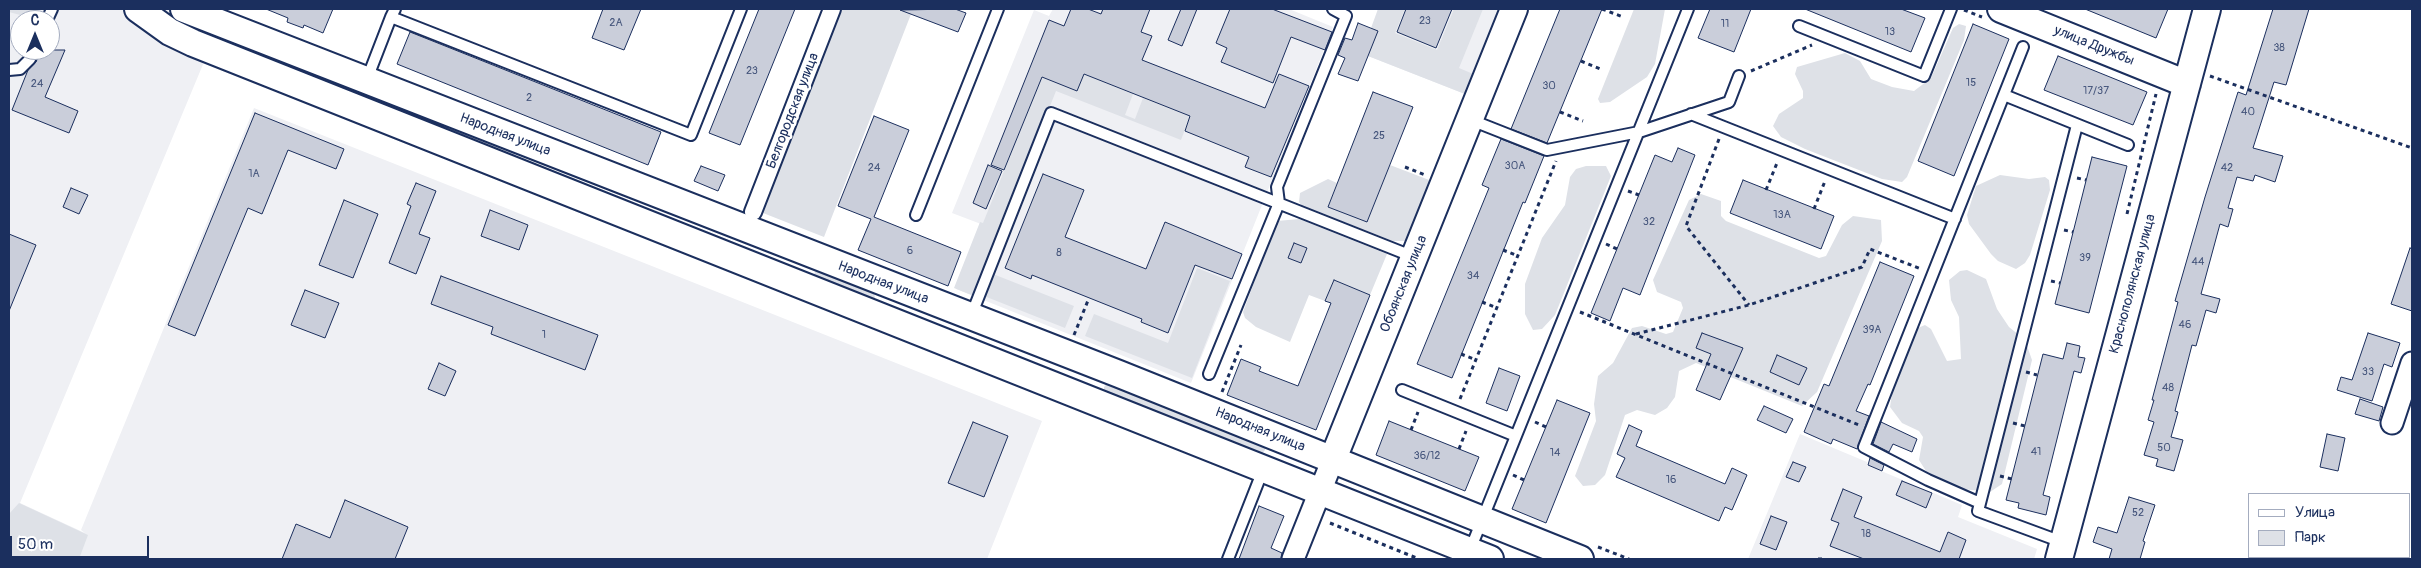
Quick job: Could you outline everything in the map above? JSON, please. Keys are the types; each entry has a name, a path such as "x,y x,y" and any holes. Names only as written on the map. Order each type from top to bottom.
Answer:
{"street":[{"path":"138,9 170,32 193,43 1320,492 1470,555"},
{"name":"Белгородская улица","path":"753,212 832,9"},
{"name":"Обоянская улица","path":"1293,559 1514,9"},
{"name":"улица Дружбы","path":"2001,9 2196,79"},
{"name":"Краснополянская улица","path":"2061,551 2196,79 2207,9"},
{"path":"193,43 204,42 210,36 211,25 200,12"},
{"name":"Народная улица","path":"200,12 366,81 970,317 1580,559"},
{"path":"2392,423 2412,364"}],"lane":[{"path":"366,81 393,13 691,135 741,9"},
{"path":"916,215 998,9"},
{"path":"1210,374 1279,203 1278,188 1346,16 1333,9"},
{"path":"1470,555 1482,520 1688,9"},
{"path":"1799,26 1924,76 1951,9"},
{"path":"1980,503 1928,480 1864,447 2024,47"},
{"path":"9,70 20,69 29,60"},
{"path":"1470,119 1547,150 1561,148 1638,132 1729,102 1739,76"},
{"path":"2004,95 2128,145"},
{"path":"970,317 1051,113 1414,257"},
{"path":"1691,114 1955,219"},
{"path":"2061,551 1978,511 2077,125"},
{"path":"1402,390 1516,436"},
{"path":"1228,559 1263,470"}],"path":[{"path":"1602,9 1623,17"},
{"path":"1739,76 1830,38"},
{"path":"1581,61 1603,70"},
{"path":"2196,79 2412,148"},
{"path":"1560,112 1583,121"},
{"path":"1724,127 1686,226 1749,305"},
{"path":"1455,411 1561,148"},
{"path":"1766,190 1782,150"},
{"path":"1814,209 1830,169"},
{"path":"1635,334 1749,305 1862,267 1870,249 1933,274"},
{"path":"1503,250 1518,256"},
{"path":"1072,339 1089,298"},
{"path":"1482,302 1497,308"},
{"path":"1568,307 1871,430"},
{"path":"1220,398 1241,345"},
{"path":"1461,354 1476,360"},
{"path":"1411,430 1424,399"},
{"path":"1459,449 1471,418"},
{"path":"1330,523 1419,559"},
{"path":"1818,559 1823,559"}],"shaded area":[{"path":"9,9 177,9 219,26 20,503 85,533 81,530 254,108 1042,421 987,559 9,559"},
{"path":"1053,9 1289,9 1333,27 1191,383 956,289 981,224 952,213 1034,10 1049,16"},
{"path":"1378,9 1505,9 1470,96 1368,56"},
{"path":"1800,434 1962,505 1958,517 2037,549 2034,559 1748,559"}],"green space":[{"path":"9,9 37,9 10,10 9,12"},
{"path":"838,9 913,9 824,237 758,211"},
{"path":"1378,9 1405,9 1395,33 1437,50 1454,9 1483,9 1459,68 1478,76 1470,96 1368,56 1371,28"},
{"path":"1634,9 1665,9 1655,64 1647,77 1610,102 1600,103 1598,99"},
{"path":"1959,24 1966,26 1964,40 1907,177 1902,182 1882,179 1805,149 1781,137 1773,126 1779,114 1803,98 1803,91 1795,74 1797,67 1845,53 1860,61 1871,79 1892,87 1914,91 1931,78 1953,28"},
{"path":"1084,74 1133,94 1125,115 1135,119 1143,98 1190,116 1181,140 1056,91 974,296 954,288 980,222 983,223 1042,77 1077,91"},
{"path":"452,127 514,152 515,156 511,160 448,133"},
{"path":"1390,165 1437,183 1408,241 1393,241 1302,206 1299,202 1300,193 1328,179 1337,183 1328,207 1367,222"},
{"path":"1586,166 1606,166 1611,176 1555,315 1542,329 1533,330 1525,314 1525,284 1542,238 1565,205 1570,177 1576,169"},
{"path":"2000,175 2029,179 2045,177 2049,180 2050,190 2030,255 2025,263 2016,269 1998,261 1991,254 1969,224 1967,215 1976,186"},
{"path":"1701,194 1721,201 1721,216 1726,221 1819,258 1826,256 1842,225 1853,216 1881,220 1882,241 1817,392 1802,406 1696,363 1679,371 1675,397 1667,408 1655,415 1637,410 1625,415 1605,475 1595,485 1583,486 1575,476 1596,421 1594,404 1598,376 1613,363 1632,328 1642,326 1666,334 1673,332 1683,308 1681,302 1657,292 1653,280 1689,200"},
{"path":"1299,219 1387,254 1370,295 1334,280 1325,301 1309,295 1290,342 1256,327 1245,318 1243,312 1277,221"},
{"path":"1197,268 1230,281 1192,378 1085,336 1094,314 1168,343"},
{"path":"1967,270 1986,279 1997,309 2009,327 2025,340 2032,360 2002,484 1990,492 1962,489 1926,471 1919,460 1923,437 1919,431 1902,423 1890,407 1892,393 1918,328 1925,325 1931,329 1947,361 1961,359 1959,317 1951,300 1949,280 1960,271"},
{"path":"819,271 874,292 874,300 813,277 815,272"},
{"path":"993,274 1074,306 1065,328 984,296"},
{"path":"1109,381 1265,446 1265,450 1259,457 1104,395 1104,387"},
{"path":"19,503 88,535 79,559 9,559 9,514"}],"building":[{"path":"266,9 333,9 323,33 304,25 303,28 287,22 288,18"},
{"path":"603,9 641,9 624,50 592,38"},
{"path":"759,9 795,9 740,145 709,133"},
{"path":"955,9 966,13 958,32 900,10"},
{"path":"1071,9 1088,9 1101,14 1103,9 1150,9 1141,32 1152,36 1142,60 1265,108 1279,74 1309,86 1271,177 1245,167 1249,157 1185,131 1190,116 1084,74 1077,91 1042,77 1004,170 991,165 1049,20 1064,26"},
{"path":"1181,9 1197,9 1182,46 1168,40"},
{"path":"1230,9 1272,9 1332,32 1325,50 1291,37 1273,83 1221,62 1227,48 1216,43"},
{"path":"1406,9 1452,9 1436,48 1397,32"},
{"path":"1560,9 1602,9 1547,143 1511,129"},
{"path":"1710,9 1751,9 1734,52 1698,38"},
{"path":"1805,9 1901,9 1925,18 1911,52"},
{"path":"2085,9 2168,9 2156,38"},
{"path":"2273,9 2309,9 2286,85 2274,82 2253,148 2283,156 2275,182 2255,175 2253,181 2237,177 2228,208 2233,209 2228,227 2220,224 2201,294 2220,299 2216,313 2206,310 2196,346 2192,345 2175,411 2178,412 2171,437 2183,440 2174,471 2156,466 2158,459 2144,455 2154,422 2148,420 2154,400 2152,400 2178,302 2175,301 2205,197 2238,92 2246,95"},
{"path":"1358,23 1378,31 1358,81 1338,74 1345,58 1338,55 1345,38 1352,40"},
{"path":"1973,24 2009,39 1954,176 1918,161"},
{"path":"410,32 661,132 648,165 397,64"},
{"path":"60,50 65,50 45,97 78,111 69,133 12,110 28,70 37,60 60,60"},
{"path":"2058,56 2147,92 2133,125 2044,90"},
{"path":"1373,92 1413,107 1367,222 1328,207"},
{"path":"255,113 344,149 336,169 288,150 262,214 248,208 195,336 168,325"},
{"path":"874,116 909,130 874,217 961,252 948,286 858,250 871,219 838,206"},
{"path":"1501,139 1544,156 1525,203 1523,202 1452,378 1417,364 1489,188 1482,185"},
{"path":"1678,148 1695,155 1640,295 1623,288 1610,321 1591,313 1655,155 1672,162"},
{"path":"2092,157 2127,166 2089,313 2055,304"},
{"path":"988,165 1002,171 986,209 973,203"},
{"path":"701,166 725,175 718,191 694,181"},
{"path":"1043,174 1084,190 1065,237 1146,269 1165,222 1242,254 1232,279 1195,265 1168,333 1141,322 1142,319 1032,275 1031,279 1005,268"},
{"path":"1743,180 1834,216 1821,249 1730,213"},
{"path":"416,183 436,191 419,234 430,238 416,274 389,263 411,206 407,204"},
{"path":"71,188 88,195 79,214 63,207"},
{"path":"344,200 378,214 353,278 319,265"},
{"path":"490,210 528,225 519,250 481,236"},
{"path":"9,234 36,245 9,311"},
{"path":"1294,243 1307,248 1301,263 1288,258"},
{"path":"2410,248 2412,249 2412,311 2391,304"},
{"path":"1880,262 1914,276 1870,385 1868,384 1856,411 1869,416 1857,449 1833,439 1831,444 1804,432 1824,384 1829,386"},
{"path":"441,276 598,335 585,370 491,334 493,327 431,304"},
{"path":"1334,280 1370,295 1316,430 1227,395 1241,359 1261,367 1259,371 1298,386 1331,303 1325,301"},
{"path":"305,290 339,303 325,338 291,325"},
{"path":"1702,333 1743,348 1720,400 1696,390 1711,354 1696,348"},
{"path":"2368,333 2400,343 2392,367 2384,364 2372,401 2337,390 2341,377 2352,380"},
{"path":"2067,343 2080,346 2078,357 2085,358 2081,373 2074,371 2043,495 2050,497 2046,515 2018,508 2019,503 2006,500 2043,354 2063,359"},
{"path":"1777,355 1807,368 1799,385 1770,372"},
{"path":"439,363 456,371 445,396 428,389"},
{"path":"1499,368 1520,376 1507,411 1486,403"},
{"path":"2360,399 2383,407 2379,421 2355,414"},
{"path":"1557,400 1590,413 1546,523 1512,509"},
{"path":"1764,406 1793,419 1786,433 1757,420"},
{"path":"1389,421 1479,457 1465,491 1376,455"},
{"path":"973,422 1008,436 984,497 948,483"},
{"path":"1881,422 1917,439 1912,452 1893,444 1889,452 1873,444"},
{"path":"1629,425 1642,431 1636,446 1725,484 1732,468 1747,475 1732,510 1725,507 1719,521 1616,477 1625,458 1617,454"},
{"path":"2327,434 2345,438 2338,471 2320,467"},
{"path":"1870,458 1884,465 1882,471 1868,465"},
{"path":"1793,462 1806,467 1799,482 1786,477"},
{"path":"1902,481 1932,493 1926,508 1896,495"},
{"path":"1843,489 1862,497 1854,517 1940,552 1948,532 1966,540 1959,559 1864,559 1830,546 1839,523 1831,520"},
{"path":"2129,497 2155,505 2143,541 2145,542 2140,559 2109,559 2112,549 2093,542 2098,527 2117,533"},
{"path":"345,500 408,527 395,559 282,559 296,524 330,538"},
{"path":"1259,506 1284,516 1271,548 1282,553 1281,559 1239,559"},
{"path":"1771,516 1787,522 1776,550 1760,544"}]}
